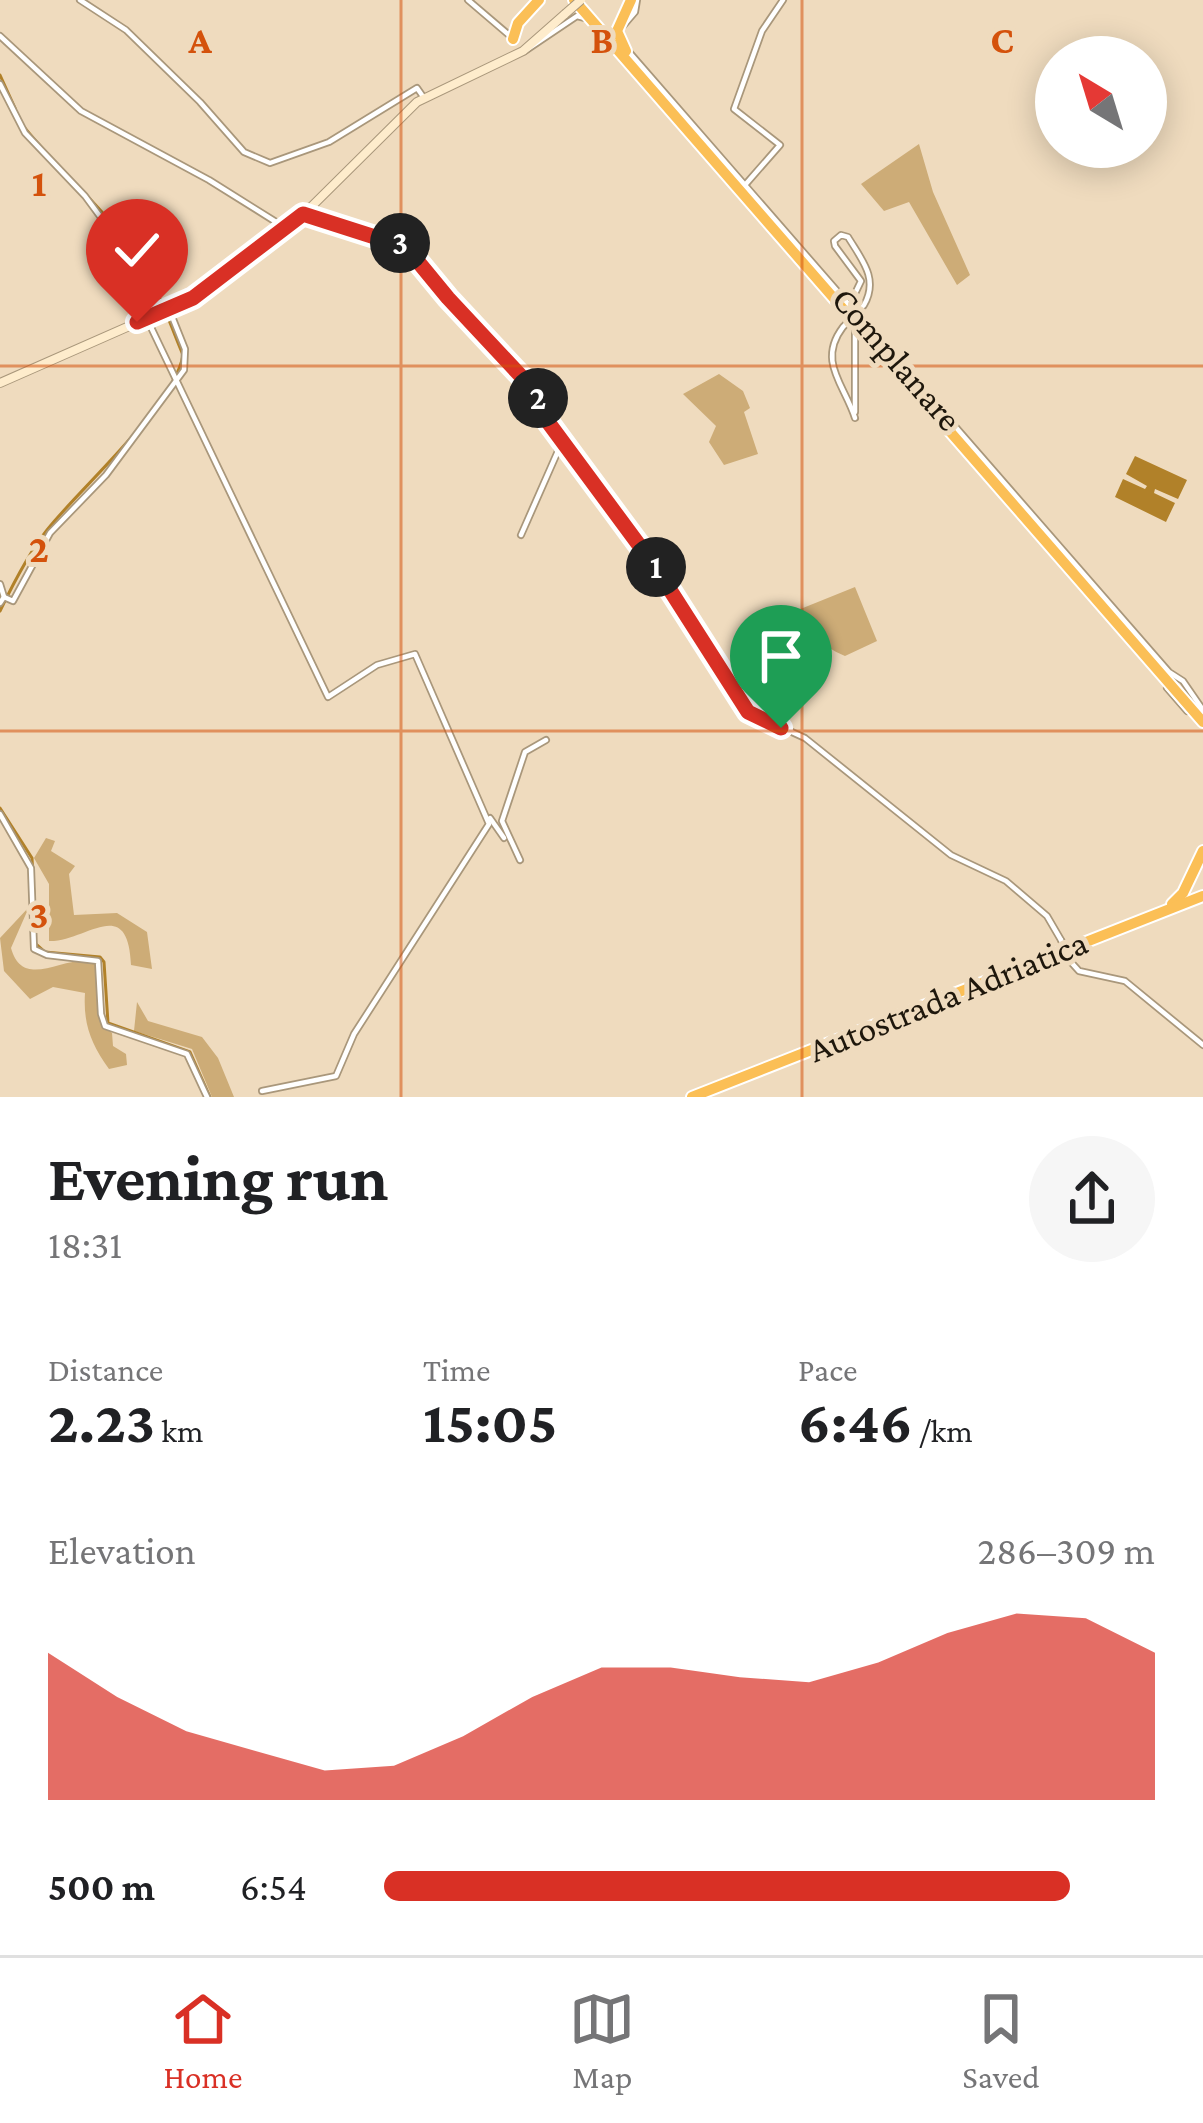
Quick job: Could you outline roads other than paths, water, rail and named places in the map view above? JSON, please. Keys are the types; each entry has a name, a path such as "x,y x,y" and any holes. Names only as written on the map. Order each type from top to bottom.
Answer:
{"highway":[{"path":"518,45 518,23 536,0"},
{"path":"634,0 617,38 634,64"},
{"path":"579,2 611,23 626,16"},
{"path":"579,2 1168,679 1174,700 1180,699 1199,714"},
{"path":"579,2 1199,714"},
{"path":"1168,679 1185,683 1184,690 1199,714"},
{"path":"1203,851 1197,865 1203,878"},
{"path":"1082,943 1176,901 1203,851"},
{"name":"Autostrada Adriatica","path":"692,1097 1203,900"},
{"name":"Autostrada Adriatica","path":"704,1097 1203,900"}],"street":[{"path":"80,0 126,30 244,152 260,162 270,163 329,142 417,88 424,98"},
{"path":"468,0 518,45 536,47 577,16 584,17 790,253"},
{"name":"Complanare","path":"634,0 635,12 622,27 623,45 1161,663 1185,683"},
{"path":"745,185 780,145 734,109 762,32 783,0"},
{"path":"0,382 193,298 303,214 424,98 494,66 579,2"},
{"path":"0,36 81,110 284,227"},
{"path":"0,84 25,133 85,196 150,286 187,364 106,475 50,532 13,601 4,599 0,584"},
{"path":"303,214 406,247 538,398 580,468 656,568 748,712 805,738 951,855 1006,881 1052,921 1079,971 1125,981 1203,1045"},
{"path":"849,304 861,281 835,246 841,235 848,237 870,277 871,293 834,340 830,356 842,390 852,399"},
{"name":"Complanare","path":"806,277 861,334 1166,685 1174,700 1199,714"},
{"path":"147,319 328,697 377,665 414,653 488,825 354,1034 336,1076 262,1091"},
{"path":"853,326 855,418"},
{"path":"854,343 861,334"},
{"path":"854,343 868,343"},
{"path":"842,390 854,389 856,383"},
{"path":"521,535 559,447 539,412 538,398"},
{"path":"471,784 476,786 480,805 520,860 502,821 525,752 546,740"},
{"path":"0,814 31,868 34,949 98,961 105,1026 187,1054 207,1097"}],"waterway":[{"path":"0,75 15,108"},
{"path":"0,611 40,539 145,422 163,398 183,355 154,286 127,242 24,127"},
{"path":"0,808 32,858 35,916"},
{"path":"35,943 45,952 100,957 108,1023 190,1052 210,1097"}]}
